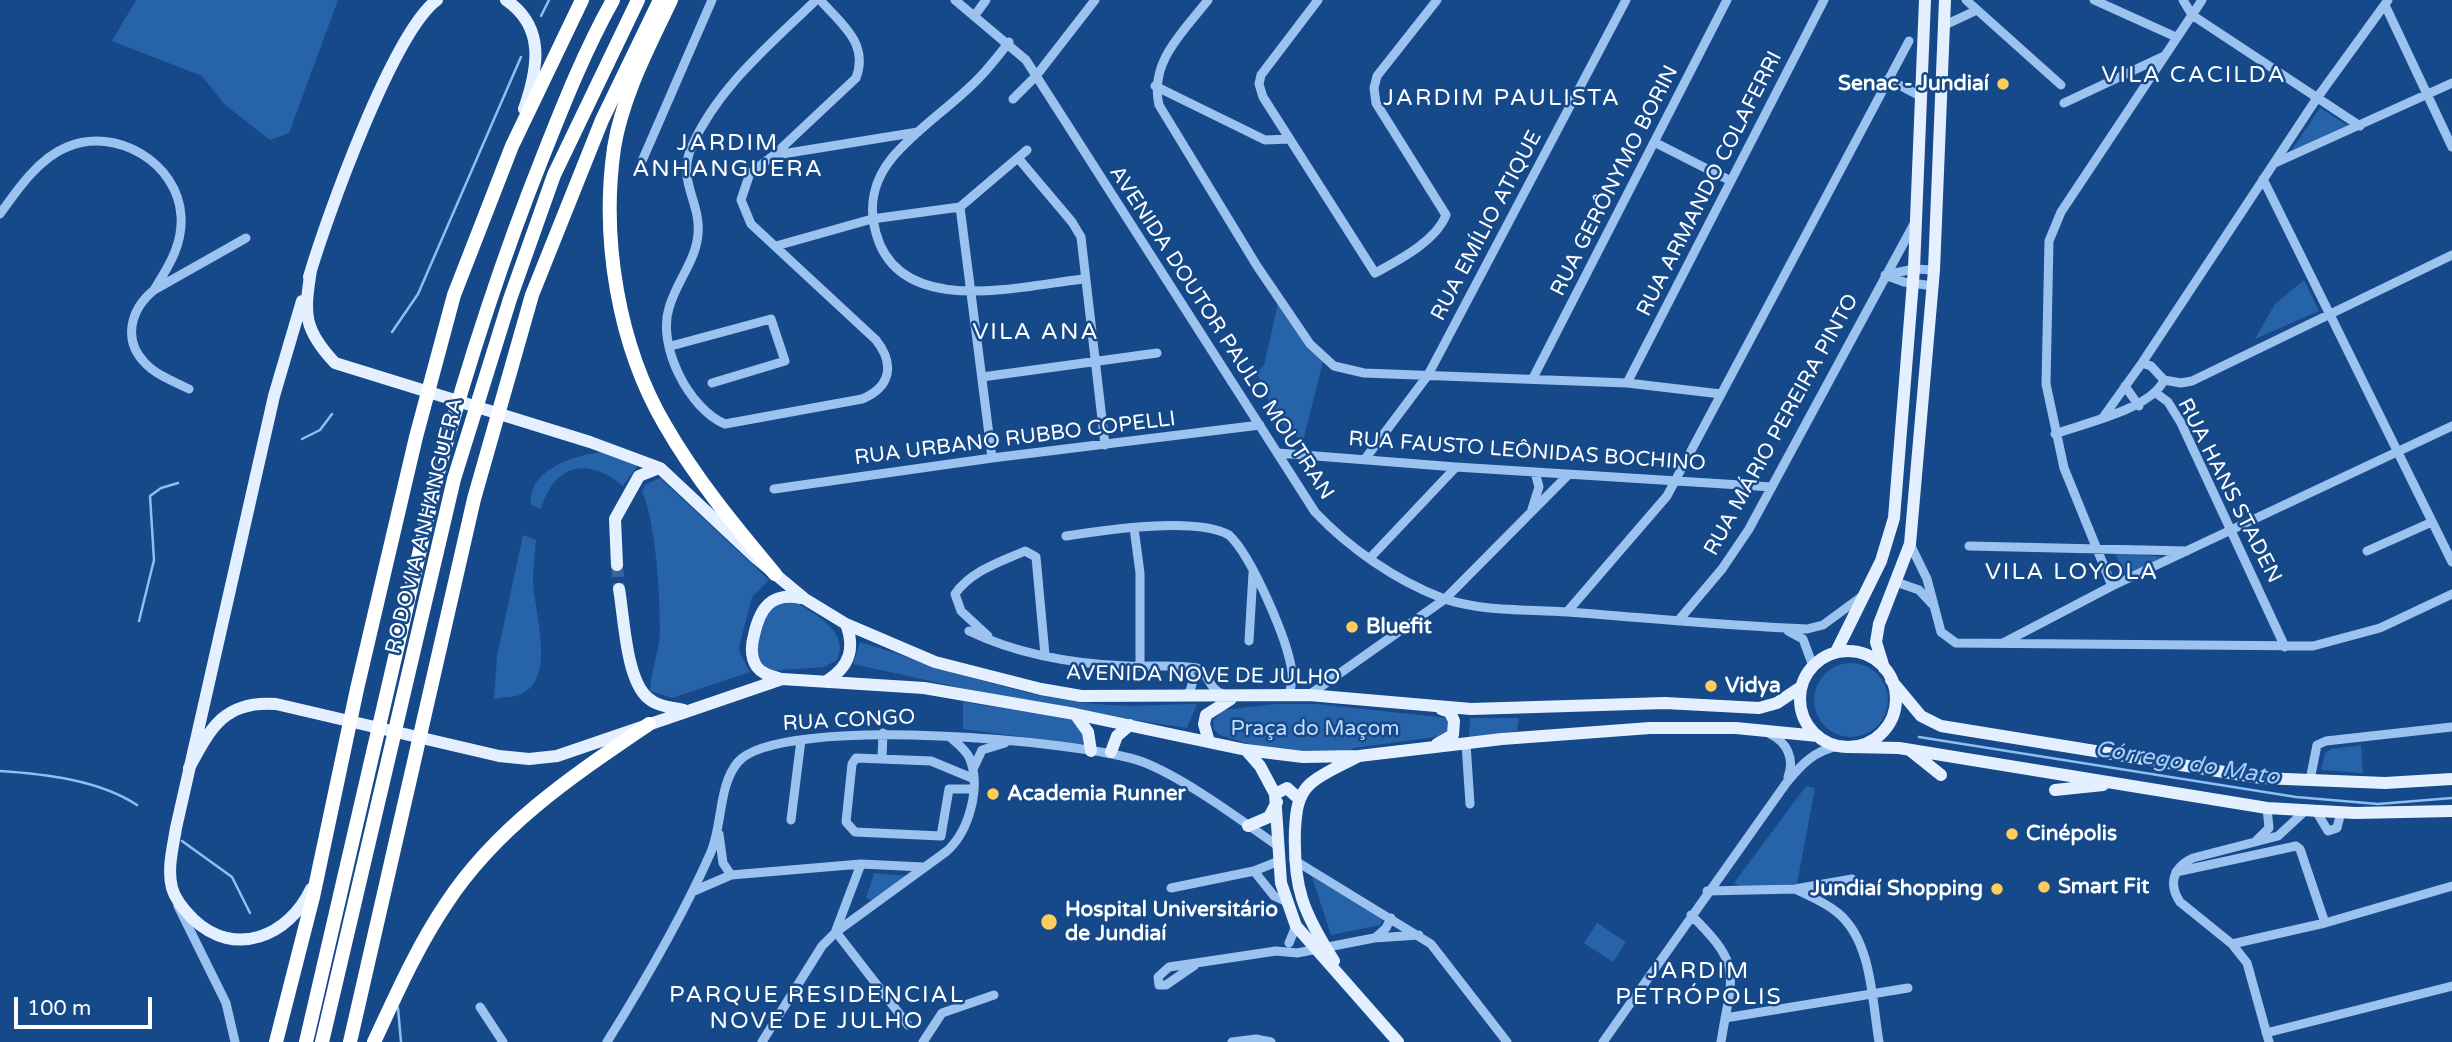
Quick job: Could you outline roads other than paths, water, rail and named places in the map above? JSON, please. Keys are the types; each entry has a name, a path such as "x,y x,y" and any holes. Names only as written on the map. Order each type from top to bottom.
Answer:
{"highway":[{"path":"276,1042 317,880 357,689 433,371 454,295 512,146 582,0"},
{"name":"RODOVIA ANHANGUERA","path":"306,1042 437,476 458,399 520,214 566,99 612,0"},
{"name":"RODOVIA ANHANGUERA","path":"322,1042 454,479 510,299 554,176 638,0"},
{"path":"350,1042 474,499 531,295 602,120 660,0"},
{"path":"671,0 630,93 614,147 610,222 616,285 639,366 663,422 713,498 775,574"},
{"path":"374,1042 420,947 447,902 495,844 563,782 649,724"},
{"path":"285,1042 290,985"}],"main road":[{"path":"317,880 285,925 259,939 221,937 205,929 184,909 172,890 172,855 189,768 274,396 311,270 356,146 386,80 424,10 437,0"},
{"path":"506,0 516,7 530,27 538,52 533,83 512,146"},
{"path":"1924,0 1914,269 1894,518 1881,561 1836,652 1813,666 1801,687 1801,710 1818,736 1844,746 1908,749 2267,808 2341,812 2452,811"},
{"path":"1945,0 1933,286 1910,544 1882,613 1877,634 1884,668 1891,680 1921,716 1941,726 2261,778 2385,783 2452,779"},
{"path":"311,270 305,309 320,347 335,363 401,386 590,442 660,468"},
{"path":"617,565 615,519 639,476 644,471 660,468"},
{"name":"AVENIDA NOVE DE JULHO","path":"660,468 775,574 805,599 846,624 935,662 1041,689 1081,696 1180,698 1289,694 1440,708 1665,703 1759,708 1783,700 1801,687"},
{"path":"619,589 632,666 642,691 656,703 688,711"},
{"path":"782,679 763,673 752,658 751,646 757,618 773,599 789,596 805,599"},
{"path":"828,680 846,664 851,651 846,624"},
{"path":"1836,652 1862,653 1884,668"},
{"name":"AVENIDA NOVE DE JULHO","path":"189,768 207,734 232,710 260,702 499,756 543,758 782,679 924,688 1075,713 1245,750 1303,757 1359,756 1430,747 1650,728 1764,731 1818,736"},
{"path":"1844,746 1875,738 1891,719 1895,706 1891,680"},
{"path":"1209,742 1204,724 1206,715 1235,698"},
{"path":"1430,747 1453,735 1452,716 1440,708"},
{"path":"1075,713 1088,732 1091,751"},
{"path":"1111,752 1117,736 1130,725"},
{"path":"1908,749 1941,775"},
{"path":"1245,750 1260,766 1276,798 1279,861 1287,902 1296,926 1321,949 1398,1042"},
{"path":"1321,949 1299,895 1294,860 1299,799 1310,784 1359,756"},
{"path":"2055,790 2115,783"},
{"path":"1248,826 1269,817 1276,798 1287,788 1299,799"}],"street":[{"path":"642,161 712,0"},
{"path":"818,0 853,36 861,65 856,79 775,155 750,173 743,187 741,200 751,224 876,341 888,359 888,376 873,394 725,424 712,418 688,392 666,325 669,307 696,249 698,230 686,161 695,138 732,83 818,0"},
{"name":"AVENIDA DOUTOR PAULO MOUTRAN","path":"955,0 1026,60 1315,512 1333,531 1370,558 1445,599 1480,606 1807,629 1824,625 1863,596"},
{"path":"975,15 986,0"},
{"path":"1013,99 1036,76 1095,0"},
{"path":"1208,0 1158,68 1155,86 1159,105 1170,127 1310,344 1334,366 1348,370 1428,375 1533,377 1627,383 1721,394"},
{"path":"1318,0 1261,75 1259,84 1263,97 1375,273 1399,260 1441,227 1446,215 1376,103 1374,88 1377,76 1437,0"},
{"name":"RUA EMÍLIO ATIQUE","path":"1365,459 1428,375 1626,0"},
{"name":"RUA GERÔNYMO BORIN","path":"1533,377 1656,143 1727,0"},
{"name":"RUA ARMANDO COLAFERRI","path":"1627,383 1824,0"},
{"path":"1966,0 2061,85"},
{"path":"2094,0 2176,37"},
{"path":"2183,0 2192,15 2360,126"},
{"path":"2112,586 2064,468 2046,384 2045,347 2051,232 2061,212 2202,0"},
{"path":"2386,2 2452,147"},
{"path":"2104,416 2317,98 2386,2"},
{"path":"1943,26 1977,10"},
{"path":"1567,612 1653,515 1675,479 1909,41"},
{"path":"1009,43 978,79 891,159 872,200 872,219 877,238 897,268 916,282 952,291 971,292 1083,279"},
{"path":"2064,103 2164,56"},
{"path":"1888,79 1920,96"},
{"path":"2273,164 2452,83"},
{"path":"1155,86 1265,140 1290,139"},
{"path":"775,155 919,132"},
{"path":"0,214 47,158 67,146 112,141 136,149 159,167 174,190 181,215 180,238 174,258 154,290"},
{"path":"1656,143 1731,181"},
{"path":"776,246 872,219 960,207 1027,150"},
{"path":"1018,158 1077,229 1083,247 1083,279 1105,445"},
{"path":"2263,179 2331,312 2452,562"},
{"path":"960,207 992,458"},
{"name":"RUA MÁRIO PEREIRA PINTO","path":"1678,621 1735,553 1915,223"},
{"path":"189,389 145,363 135,346 132,314 141,301 154,290 246,237"},
{"path":"2164,380 2181,383 2192,381 2452,255"},
{"path":"1885,275 1914,269 1934,270"},
{"path":"1885,275 1912,284 1933,286"},
{"path":"671,346 772,319 785,360 712,383"},
{"path":"982,377 1157,353"},
{"name":"RUA HANS STADEN","path":"2142,363 2151,366 2164,380 2156,393 2173,409 2234,532 2285,647"},
{"path":"2125,386 2139,406"},
{"path":"2055,434 2139,406 2156,393"},
{"name":"RUA URBANO RUBBO COPELLI","path":"774,489 992,458 1260,425"},
{"path":"2002,643 2112,586 2234,532 2452,426"},
{"name":"RUA FAUSTO LEÔNIDAS BOCHINO","path":"1279,453 1772,487"},
{"path":"1370,558 1455,467"},
{"path":"1530,514 1539,487 1535,472"},
{"path":"1309,695 1445,599 1568,475"},
{"path":"2367,551 2432,522"},
{"path":"1066,536 1134,528 1193,527 1222,531 1237,542 1254,570 1291,667 1289,694"},
{"path":"1134,528 1140,573 1140,666"},
{"path":"1910,544 1927,579 1941,632 1956,643 2313,646 2359,636 2452,594"},
{"path":"1969,546 2189,551"},
{"path":"994,643 961,611 955,594 963,582 986,568 1025,551 1035,557 1045,655"},
{"path":"1249,641 1254,570"},
{"path":"1896,582 1919,590 1933,605"},
{"path":"1780,628 1803,639 1813,666"},
{"path":"969,631 994,643 1045,655 1202,670 1212,689 1235,698"},
{"path":"1175,666 1188,671 1193,681 1190,691 1180,698"},
{"path":"2310,780 2317,745 2326,741 2452,727"},
{"path":"1764,731 1782,742 1789,752 1791,771 1787,782"},
{"path":"882,758 883,733"},
{"name":"RUA CONGO","path":"607,1042 694,891 719,827 723,797 737,762 758,747 801,740 883,733 949,736 1111,752 1144,762 1169,775 1278,846"},
{"path":"762,1042 822,946 836,932 947,851 961,834 970,814 972,775 965,751 949,736"},
{"path":"791,820 801,740"},
{"path":"972,775 982,750 1010,742"},
{"path":"1466,744 1470,804"},
{"path":"1603,1042 1707,891 1787,782 1809,758 1824,749 1844,746"},
{"path":"972,775 931,761 859,757 853,760 846,822 855,832 940,836 949,789 972,789"},
{"path":"2256,841 2269,828 2267,808"},
{"path":"2341,812 2337,828 2328,831 2310,811 2278,836 2193,858 2176,872 2173,887 2180,902 2232,944 2252,973 2268,1039 2452,986"},
{"path":"719,827 723,863 731,875"},
{"path":"2176,872 2289,845 2298,847 2325,923"},
{"path":"1294,860 1419,935 1443,959 1507,1042"},
{"path":"1171,888 1254,871 1279,861"},
{"path":"694,891 731,875 861,864 923,867"},
{"path":"836,932 861,864"},
{"path":"1254,871 1274,896 1287,902"},
{"path":"1707,891 1795,889 1852,879"},
{"path":"2232,944 2325,923 2452,886"},
{"path":"1795,889 1828,906 1852,929 1864,954 1880,1042"},
{"path":"172,890 187,927 226,1003 236,1042"},
{"path":"1691,915 1720,944 1731,964 1721,1042"},
{"path":"1374,938 1386,928 1391,918"},
{"path":"1276,951 1289,943 1296,926"},
{"path":"836,932 908,1025"},
{"path":"1195,965 1276,951 1297,953 1374,938 1419,935"},
{"path":"1289,943 1297,953"},
{"path":"1725,1018 1908,988"},
{"path":"923,1042 942,1013 994,995"},
{"path":"480,1007 503,1042"},
{"path":"1232,1042 1256,1039 1271,1042"}],"waterway":[{"path":"541,16 549,0"},
{"path":"392,332 418,294 521,57"},
{"path":"302,439 320,430 332,414"},
{"path":"139,621 154,560 150,496 161,488 178,483"},
{"name":"Córrego do Mato","path":"1919,737 2296,797 2378,804 2452,798"},
{"path":"0,771 53,776 89,784 122,796 137,805"},
{"path":"182,841 232,877 250,913"},
{"path":"398,1008 401,1042"}],"tunnel":[{"path":"617,565 619,589"}],"place":[{"name":"Senac - Jundiaí","path":"2003,84"},
{"name":"Bluefit","path":"1352,627"},
{"name":"Vidya","path":"1711,686"},
{"name":"Academia Runner","path":"993,794"},
{"name":"Cinépolis","path":"2012,834"},
{"name":"Smart Fit","path":"2044,887"},
{"name":"Jundiaí Shopping","path":"1997,889"},
{"name":"Hospital Universitário de Jundiaí","path":"1049,922"}],"district":[{"name":"VILA CACILDA","path":"2194,76"},
{"name":"JARDIM PAULISTA","path":"1502,99"},
{"name":"JARDIM ANHANGUERA","path":"728,157"},
{"name":"VILA ANA","path":"1036,333"},
{"name":"VILA LOYOLA","path":"2072,573"},
{"name":"JARDIM PETRÓPOLIS","path":"1699,985"},
{"name":"PARQUE RESIDENCIAL NOVE DE JULHO","path":"817,1009"}],"park label":[{"name":"Praça do Maçom","path":"1315,729"}]}
